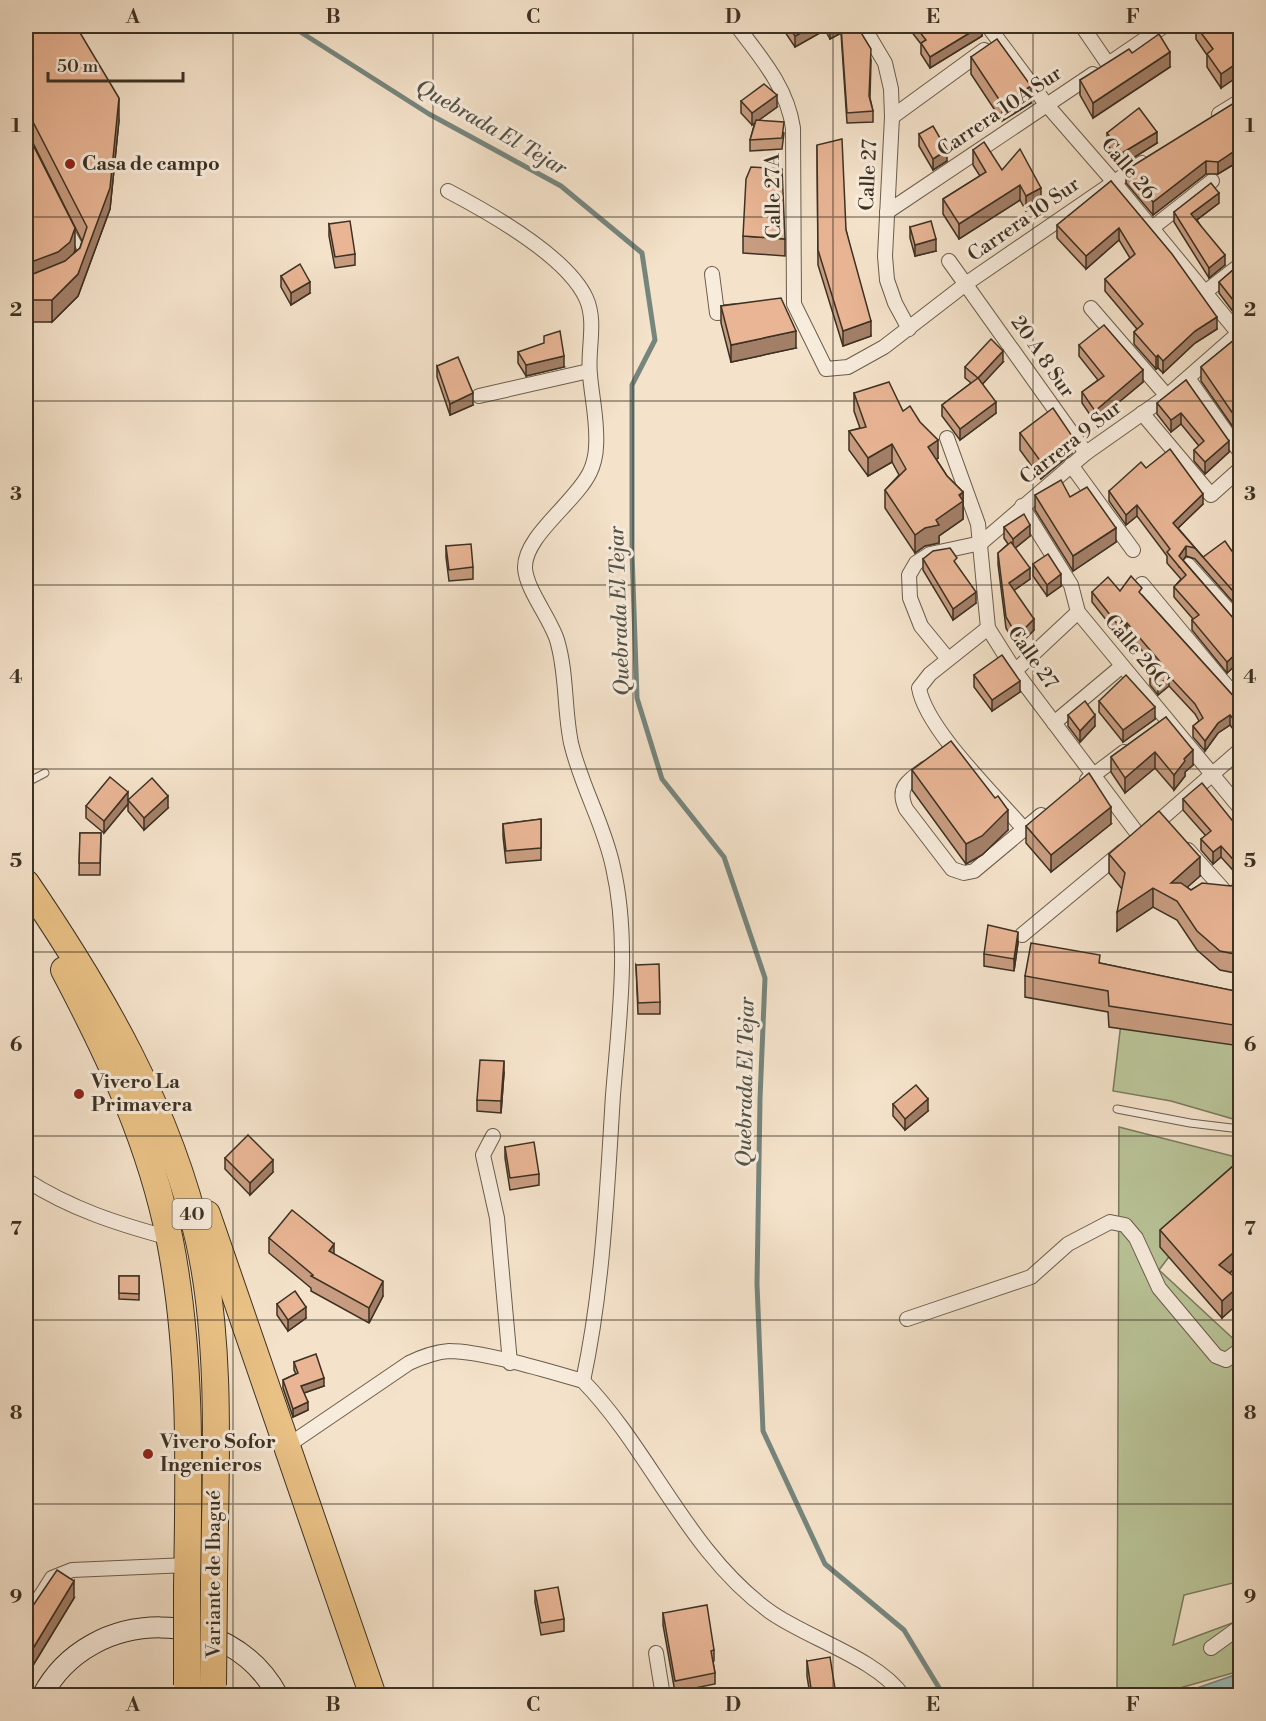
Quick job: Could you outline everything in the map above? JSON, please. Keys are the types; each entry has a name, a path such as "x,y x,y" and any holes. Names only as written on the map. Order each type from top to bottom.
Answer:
{"highway":[{"name":"Variante de Ibagué","path":"26,883 69,946 127,1045 179,1166 199,1242 211,1329 215,1413 213,1690"},
{"name":"Variante de Ibagué","path":"26,913 63,968 109,1056 146,1151 170,1238 178,1285 186,1378 187,1690"},
{"path":"179,1166 200,1194 373,1695"}],"main road":[{"path":"42,1695 63,1666 84,1649 108,1636 133,1628 160,1626 186,1628 212,1636 236,1649 256,1666 278,1695"}],"street":[{"name":"Calle 27A","path":"738,26 782,89 790,106 793,128 789,305 821,362 831,370"},
{"name":"Calle 27","path":"863,26 885,63 891,89 887,280 895,303 909,329"},
{"name":"Calle 26","path":"988,26 1046,104 1240,334"},
{"path":"1082,26 1108,64"},
{"name":"Carrera 10A Sur","path":"887,212 1164,26"},
{"path":"892,117 998,40"},
{"path":"1211,119 1240,100"},
{"name":"Carrera 10 Sur","path":"831,370 848,367 909,329 967,283 1152,156"},
{"path":"1152,228 1212,181"},
{"path":"448,191 500,218 535,244 566,272 586,297 592,321 589,371 596,449 591,471 577,492 540,534 529,551 525,568 529,582 558,642 571,743 589,801 603,831 619,900 620,1003 606,1205 592,1340 583,1381"},
{"name":"20 A 8 Sur","path":"949,261 967,283 1086,453"},
{"path":"1204,293 1240,265"},
{"path":"712,274 717,314 750,309"},
{"path":"1091,308 1167,396"},
{"name":"Carrera 9 Sur","path":"948,659 921,626 910,598 909,575 916,563 930,554 981,543 1071,465 1167,396 1240,334"},
{"path":"479,396 589,371"},
{"path":"1188,378 1240,452"},
{"path":"1142,413 1211,495 1240,469"},
{"name":"Calle 27","path":"947,438 973,506 981,543 988,628 1015,671 1140,837"},
{"path":"1071,465 1133,550"},
{"name":"Calle 26C","path":"1022,506 1071,585 1078,612 1122,666 1163,723 1213,774 1240,808"},
{"path":"1188,565 1238,616"},
{"path":"1142,584 1240,702"},
{"path":"1015,671 1078,612"},
{"path":"988,628 948,659 919,688 926,708 954,748 1023,828"},
{"path":"1054,723 1122,666"},
{"path":"1076,788 1140,740"},
{"path":"954,748 905,783 901,790 906,809 952,869 964,873 974,871 1023,828 1050,808"},
{"path":"1022,935 1140,837 1169,828 1213,774 1240,750"},
{"path":"1169,828 1210,884 1230,896"},
{"path":"493,1136 483,1155 497,1218 510,1363"},
{"path":"26,1180 66,1204 101,1219 170,1238"},
{"path":"907,1319 1031,1277 1068,1244 1110,1222 1125,1225 1136,1238 1159,1288 1216,1356 1226,1360 1240,1350"},
{"path":"287,1446 409,1363 428,1354 450,1351 583,1381 596,1395 657,1483 723,1570 769,1611 869,1667 903,1695"},
{"path":"26,1619 52,1578 72,1570 187,1575"},
{"path":"1211,1648 1240,1627"},
{"path":"656,1653 663,1695"}],"lane":[{"path":"68,226 81,249 81,260"},
{"path":"26,783 45,773"},
{"path":"1117,1109 1190,1123 1240,1129"}],"green space":[{"path":"1123,1006 1240,1027 1240,1121 1171,1101 1113,1091"},
{"path":"1119,1127 1240,1158 1240,1163 1159,1270 1240,1345 1240,1512 1235,1516 1240,1557 1237,1582 1184,1595 1173,1645 1240,1620 1240,1671 1155,1695 1117,1696"}],"water":[{"path":"1240,1673 1240,1695 1177,1695"}],"building":[{"name":"Casa de campo","path":"26,26 76,26 119,98 110,188 78,274 52,300 26,300 26,274 28,276 65,261 80,248 87,227 31,118 26,115"},
{"path":"788,26 814,26 795,36"},
{"path":"841,26 857,26 871,49 869,96 873,111 847,113"},
{"path":"915,26 981,26 930,57 921,43 926,40"},
{"path":"1196,26 1240,26 1240,61 1221,74 1207,54 1213,49"},
{"path":"1159,34 1170,52 1093,103 1080,80 1129,49 1132,53"},
{"path":"997,39 1031,86 1002,104 971,57"},
{"path":"764,84 777,95 752,113 741,101"},
{"path":"1234,103 1240,111 1240,152 1236,150 1218,162 1206,161 1153,202 1126,170"},
{"path":"1139,108 1157,132 1122,153 1107,133"},
{"path":"756,120 784,122 782,138 750,140"},
{"path":"933,126 947,150 933,159 919,134"},
{"path":"26,131 75,228 70,242 58,252 26,264"},
{"path":"842,139 846,230 871,321 843,331 818,250 817,145"},
{"path":"984,142 1002,170 1020,149 1041,188 1026,196 1020,185 959,224 943,199 986,172 973,150"},
{"path":"751,167 782,169 785,239 743,236 746,179"},
{"path":"1111,181 1172,254 1217,317 1195,331 1163,361 1158,355 1156,357 1134,332 1143,324 1105,279 1135,254 1119,228 1086,256 1057,225"},
{"path":"1211,183 1219,193 1191,214 1225,255 1209,268 1174,212"},
{"path":"350,221 355,254 335,257 329,224"},
{"path":"931,221 936,239 915,245 910,227"},
{"path":"300,264 310,282 291,293 281,276"},
{"path":"1240,264 1240,303 1237,305 1219,282"},
{"path":"781,298 796,331 731,345 721,306"},
{"path":"1104,325 1143,370 1095,411 1082,392 1104,376 1079,345"},
{"path":"560,331 564,356 526,365 518,352 544,343 544,336"},
{"path":"1240,335 1240,424 1201,367"},
{"path":"991,339 1003,351 978,378 965,367"},
{"path":"458,357 473,393 450,404 437,366"},
{"path":"978,378 996,402 960,429 942,405"},
{"path":"1186,380 1229,441 1205,462 1194,450 1204,441 1181,413 1171,420 1157,403"},
{"path":"889,382 903,411 910,406 920,422 938,440 928,447 947,476 963,492 959,495 963,501 936,520 939,525 925,528 915,535 885,490 906,469 892,444 868,458 849,431 866,427 854,393"},
{"path":"1053,408 1072,436 1041,462 1020,433"},
{"path":"1170,449 1203,494 1173,523 1203,557 1225,541 1234,554 1240,548 1240,599 1195,548 1186,546 1179,556 1233,618 1240,621 1240,650 1227,662 1192,620 1199,615 1174,587 1186,575 1167,552 1170,549 1137,505 1126,515 1109,491 1141,462 1146,468"},
{"path":"1061,480 1070,497 1087,487 1116,528 1073,556 1035,495"},
{"path":"1024,514 1030,525 1013,539 1004,527"},
{"path":"1011,542 1030,568 1009,583 1034,619 1017,636 1006,617 998,553"},
{"path":"471,544 473,567 449,570 446,546"},
{"path":"950,548 957,558 954,561 976,592 953,609 923,559 933,551"},
{"path":"1048,554 1061,574 1047,585 1033,564"},
{"path":"1131,576 1142,588 1139,592 1237,700 1240,700 1240,727 1230,715 1218,723 1205,741 1193,726 1203,718 1195,704 1169,676 1158,685 1150,675 1162,664 1127,623 1122,630 1092,592 1108,577 1120,591"},
{"path":"1002,655 1020,681 992,700 974,675"},
{"path":"1240,666 1240,679 1234,670"},
{"path":"1126,675 1155,707 1123,730 1099,701"},
{"path":"1085,701 1095,715 1080,731 1068,715"},
{"path":"1166,717 1193,750 1174,775 1155,752 1125,778 1111,757"},
{"path":"951,741 995,798 998,796 1008,810 982,836 966,844 912,770"},
{"path":"1089,773 1111,807 1051,855 1026,826"},
{"path":"110,777 128,792 104,821 86,806"},
{"path":"152,778 168,796 144,818 128,800"},
{"path":"1202,783 1240,830 1240,867 1221,846 1213,852 1201,839 1211,831 1183,799"},
{"path":"1159,811 1200,857 1171,883 1181,883 1191,890 1202,883 1231,886 1240,883 1240,955 1220,951 1197,931 1177,901 1153,888 1117,912 1125,873 1109,854"},
{"path":"541,819 541,848 506,851 503,824"},
{"path":"80,833 101,833 100,863 79,863"},
{"path":"988,925 1018,932 1014,959 984,954"},
{"path":"1031,943 1100,955 1099,963 1240,992 1240,1026 1109,1006 1108,991 1025,976"},
{"path":"659,964 660,1002 638,1003 636,965"},
{"path":"480,1060 504,1061 501,1101 477,1100"},
{"path":"916,1085 928,1099 905,1119 893,1104"},
{"path":"248,1135 273,1160 250,1183 225,1158"},
{"path":"534,1142 539,1174 510,1178 505,1147"},
{"path":"1240,1160 1240,1247 1219,1265 1240,1281 1240,1285 1222,1301 1160,1230"},
{"path":"292,1210 334,1244 329,1251 383,1281 369,1308 311,1276 313,1275 269,1238"},
{"path":"119,1276 139,1276 139,1294 119,1293"},
{"path":"295,1291 306,1307 288,1320 277,1304"},
{"path":"316,1354 324,1378 301,1386 308,1402 293,1409 283,1380 298,1373 294,1362"},
{"path":"57,1570 74,1581 29,1655 26,1653 26,1616"},
{"path":"558,1587 564,1619 541,1623 535,1591"},
{"path":"707,1605 715,1673 675,1681 663,1613"},
{"path":"830,1657 836,1695 812,1695 807,1661"}],"waterway":[{"name":"Quebrada El Tejar","path":"291,26 429,114 561,186 642,253 655,340 632,385 632,553 637,698 662,779 724,857 765,978 760,1099 757,1284 763,1431 825,1564 904,1630 944,1696"}],"place":[{"name":"Casa de campo","path":"70,164"},
{"name":"Vivero La Primavera","path":"79,1094"},
{"name":"Vivero Sofor Ingenieros","path":"148,1454"}]}
